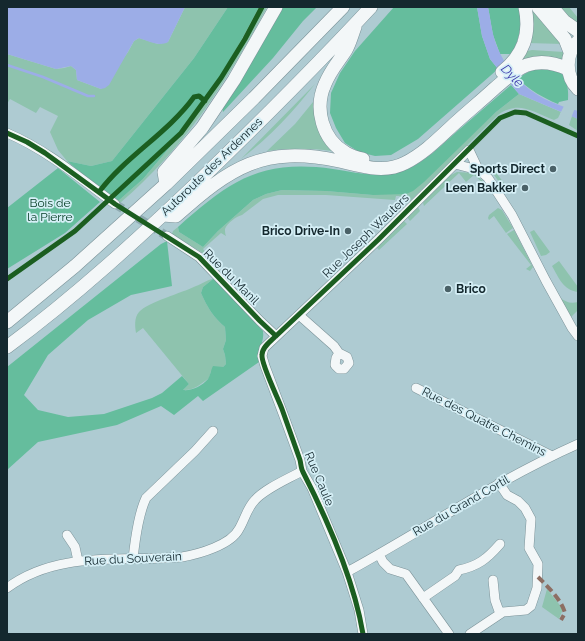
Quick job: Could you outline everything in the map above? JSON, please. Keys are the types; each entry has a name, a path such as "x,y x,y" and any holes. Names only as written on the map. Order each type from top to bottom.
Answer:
{"highway":[{"path":"166,184 164,172 202,128 234,80 276,7"},
{"name":"Autoroute des Ardennes","path":"7,322 75,266 166,184 254,98 342,7"},
{"name":"Autoroute des Ardennes","path":"7,347 88,282 163,215 272,110 371,7"},
{"path":"517,65 527,27 525,7"},
{"path":"538,7 565,40 570,52"},
{"path":"552,7 564,21 578,31"},
{"path":"358,20 346,49 332,69 324,84 321,93 321,115 325,130 334,144 346,154 375,162 404,155 421,143 517,65 546,62 568,69"},
{"path":"578,41 570,52 568,60 568,69 571,80 578,89"},
{"path":"163,215 176,216 210,186 234,170 257,161 290,156 326,159 384,169 403,164 422,153 496,82"}],"street":[{"path":"7,133 45,152 115,204"},
{"name":"Rue Joseph Wauters","path":"276,336 378,240 469,150 478,169 488,178 512,215 546,281 578,336"},
{"path":"455,164 478,169"},
{"name":"Rue du Manil","path":"167,236 199,257 276,336"},
{"path":"299,315 334,346 339,353"},
{"name":"Rue Caule","path":"276,336 264,348 262,356 300,460 302,471 312,488 347,572 359,610 363,634"},
{"name":"Rue des Quatre Chemins","path":"416,388 552,456"},
{"path":"133,559 134,545 142,507 146,498 195,451 213,431"},
{"name":"Rue du Grand Cortil","path":"347,572 450,511 552,456 578,444"},
{"name":"Rue du Souverain","path":"10,586 41,569 78,561 182,557 215,547 227,541 237,533 248,510 257,498 302,471"},
{"path":"470,634 507,611 523,612 531,606 537,588 539,567 529,548 531,519 525,508 518,501 508,496 499,484"},
{"path":"67,535 74,547 78,561"},
{"path":"423,598 455,576 459,570 474,567 492,553 500,544"},
{"path":"379,554 383,562 390,569 406,574 449,634"},
{"path":"7,576 10,586"},
{"path":"493,580 495,600 500,614"}],"green space":[{"path":"185,7 228,7 194,58 112,161 91,166 67,161 58,150 50,132 58,116 40,107 36,113 10,99 7,104 7,54 56,69 71,66 76,70 77,80 101,89 128,52 134,41 139,38 158,44 168,42"},
{"path":"228,7 259,7 212,91 176,140 143,179 117,202 67,161 91,166 112,161 194,58"},
{"path":"259,7 267,7 237,61 203,112 184,137 143,182 120,203 117,202 143,179 176,140 212,91"},
{"path":"281,7 317,7 303,21 273,58 223,112 222,107"},
{"path":"394,7 477,7 482,36 490,59 498,69 418,139 391,155 375,156 359,152 345,143 336,128 330,113 331,93 340,73 355,51"},
{"path":"488,7 518,7 521,25 517,43 512,54 500,54 493,35"},
{"path":"528,7 533,7 563,44 527,43"},
{"path":"558,7 569,7 578,18 578,25"},
{"path":"527,51 564,52 562,61 520,62"},
{"path":"544,68 557,70 563,75 568,87 568,100 559,102 558,104 527,87 518,79 530,71"},
{"path":"315,84 281,124 241,159"},
{"path":"511,85 519,94 496,112 413,191 406,194 373,195 326,191 282,190 266,194 253,200 218,231 203,247 179,232 178,227 214,197 248,177 266,171 285,167 308,167 370,174 389,174 408,169 432,153"},
{"path":"519,94 561,112 558,118 554,120 532,111 519,108 513,108 498,115 408,203 405,204 407,200 399,196 396,196 395,200 326,195 278,195 263,199 242,215 232,220 225,229 226,236 221,233 203,249 207,254 204,254 172,234 178,227 179,232 203,247 218,231 253,200 266,194 282,190 326,191 373,195 469,137 496,112"},
{"path":"313,102 319,128 332,151 316,149 283,149 267,151 295,124"},
{"path":"572,116 578,119 578,131 569,125"},
{"path":"491,166 510,191 507,193 489,168"},
{"name":"Bois de la Pierre","path":"58,168 100,202 65,233 7,269 7,208"},
{"path":"457,172 474,173 483,181 482,182 474,175 466,182 459,173 424,206 423,203 425,200 449,176"},
{"path":"418,207 420,211 410,221 407,217"},
{"path":"498,208 502,210 513,228 506,233 494,216 489,220 488,218 489,215"},
{"path":"404,221 407,224 379,250 377,248"},
{"path":"514,230 533,267 530,271 526,269 531,265 507,234"},
{"path":"534,230 550,252 546,255 541,256 530,232"},
{"path":"167,241 172,286 131,295 88,320 48,355 24,395 38,410 68,417 104,414 152,398 162,393 182,376 189,384 183,390 190,390 200,386 208,379 213,366 223,367 226,364 223,349 226,340 225,327 211,312 201,293 203,287 213,279 217,281 263,331 263,339 258,358 259,362 203,401 198,396 174,415 161,406 117,425 38,442 7,470 7,367 161,244"},
{"path":"559,261 578,287 578,292 569,289 559,279 552,266"},
{"path":"213,279 203,287 201,293 211,312 225,327 226,340 223,349 226,364 223,367 211,371 209,378 197,387 183,390 189,384 143,328 136,333 136,317 143,308"},
{"path":"559,297 568,302 578,302 578,310 571,317"},
{"path":"547,589 563,609 559,619 542,607"}],"water":[{"path":"7,7 185,7 168,42 157,44 139,38 134,41 109,85 101,89 77,80 76,70 71,66 56,69 7,54"},
{"name":"Dyle","path":"477,7 488,7 496,45 507,65 521,82 539,96 556,104 578,111 578,119 519,94 490,59 482,36"}],"pier":[{"path":"565,104 575,108 571,118 560,114"}],"waterway":[{"path":"7,65 43,77 88,96 94,96"}],"tunnel":[{"path":"115,204 167,236"}],"marked path":[{"path":"538,577 554,594 563,608 565,613 561,620"}],"cycle path":[{"path":"7,279 75,231 181,133 221,78 245,39 262,7"},
{"path":"99,192 121,167 172,122 194,97 199,96 205,101"},
{"path":"363,634 347,572 322,510 302,471 300,460 282,409 264,366 262,359 263,349 378,240 500,118 515,112 526,113 578,136"},
{"path":"7,133 27,142 45,153 115,204 199,257 276,336"}],"place":[{"name":"Sports Direct","path":"553,169"},
{"name":"Leen Bakker","path":"525,188"},
{"name":"Brico Drive-In","path":"348,231"},
{"name":"Brico","path":"448,289"}]}
